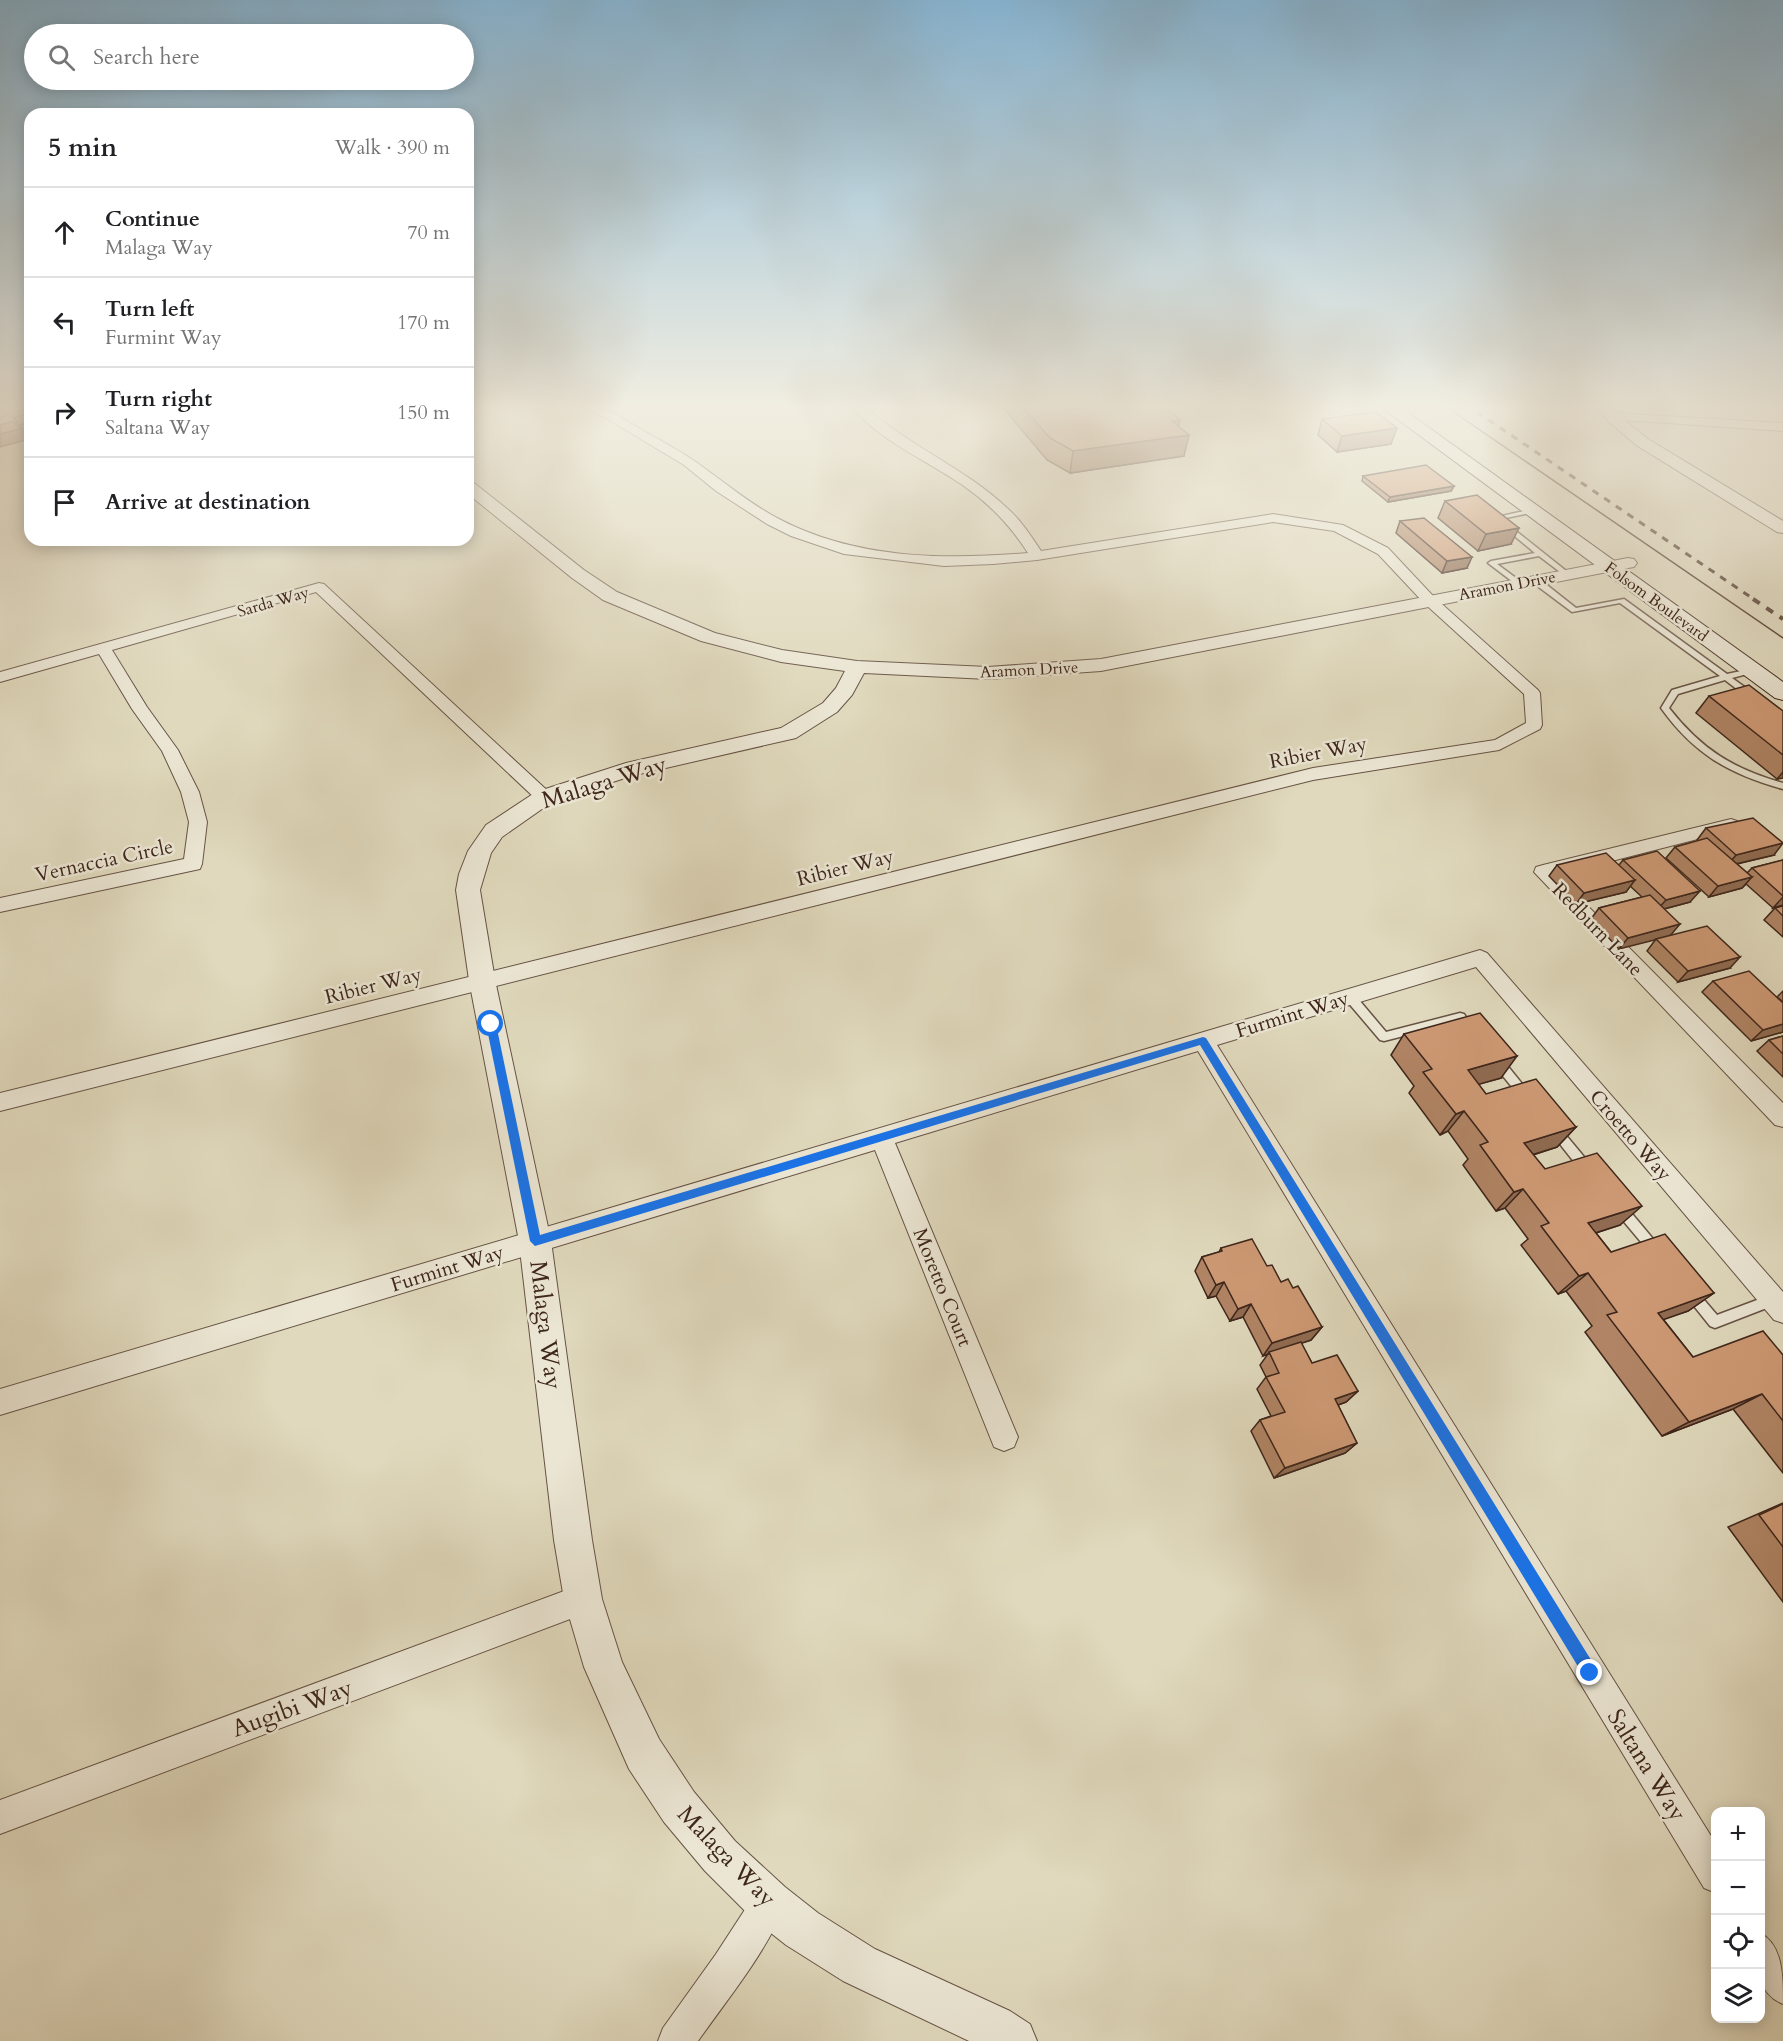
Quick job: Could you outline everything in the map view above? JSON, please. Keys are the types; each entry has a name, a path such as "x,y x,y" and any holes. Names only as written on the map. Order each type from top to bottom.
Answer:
{"main road":[{"name":"Folsom Boulevard","path":"1517,499 1783,672"},
{"name":"Folsom Boulevard","path":"1530,499 1783,693"}],"street":[{"name":"Aramon Drive","path":"485,499 578,574 610,596 708,637 781,656 857,667 988,673 1101,665 1619,565"},
{"path":"738,499 796,533 844,550 944,562 1037,556 1273,518 1295,520 1338,528 1383,551 1430,600"},
{"path":"987,499 1000,508 1020,528 1037,556"},
{"path":"1736,499 1783,528"},
{"name":"Sarda Way","path":"0,677 320,587 544,797"},
{"name":"Ribier Way","path":"0,1102 1313,774 1498,745 1534,725 1532,693 1430,600"},
{"name":"Vernaccia Circle","path":"0,905 193,864 198,822 190,792 170,750 140,709 104,648"},
{"name":"Malaga Way","path":"857,667 850,686 841,699 805,725 788,734 626,771 544,797 494,831 480,851 471,874 468,890 482,980 535,1241 573,1540 583,1599 604,1667 644,1754 679,1807 720,1856 769,1903 802,1929 859,1965 993,2028 1012,2041"},
{"name":"Redburn Lane","path":"1753,828 1746,821 1543,872 1783,1118"},
{"name":"Furmint Way","path":"0,1402 1480,958"},
{"name":"Croetto Way","path":"1480,958 1778,1306"},
{"name":"Saltana Way","path":"1203,1041 1711,1868"},
{"name":"Moretto Court","path":"881,1137 1004,1437"},
{"name":"Augibi Way","path":"0,1817 583,1599"},
{"path":"676,2041 729,1967 769,1903"},
{"path":"1765,1957 1783,1986"}],"lane":[{"path":"1533,511 1496,518 1566,574"},
{"path":"1540,554 1491,563 1575,610 1621,601 1755,699"},
{"path":"1752,670 1675,693 1665,708 1682,732 1706,754 1749,775 1783,786"},
{"path":"1350,997 1384,1037 1460,1017 1475,1035"},
{"path":"1490,1053 1535,1107"},
{"path":"1550,1125 1595,1179"},
{"path":"1610,1197 1663,1259"},
{"path":"1685,1286 1715,1322 1778,1306"}],"building":[{"path":"1482,499 1519,528 1486,534 1445,501"},
{"path":"1424,518 1472,557 1447,561 1400,521"},
{"path":"1749,685 1783,711 1783,755 1709,696"},
{"path":"1753,818 1783,843 1736,855 1706,828"},
{"path":"1707,838 1752,877 1718,886 1675,847"},
{"path":"1657,851 1700,891 1666,900 1623,860"},
{"path":"1606,853 1635,880 1584,893 1557,865"},
{"path":"1783,860 1783,896 1752,868"},
{"path":"1650,895 1680,924 1628,938 1599,908"},
{"path":"1783,906 1783,916 1775,908"},
{"path":"1707,926 1740,957 1688,971 1656,939"},
{"path":"1749,971 1783,1003 1783,1024 1763,1030 1713,981"},
{"path":"1480,1013 1517,1056 1468,1070 1486,1094 1536,1079 1576,1127 1524,1143 1545,1169 1597,1153 1642,1206 1588,1223 1611,1252 1665,1234 1714,1293 1658,1313 1693,1357 1763,1331 1783,1355 1783,1421 1762,1394 1689,1422 1607,1315 1617,1312 1588,1273 1579,1276 1541,1226 1549,1223 1523,1189 1514,1192 1480,1145 1488,1142 1464,1111 1456,1114 1423,1072 1432,1069 1404,1034"},
{"path":"1783,1036 1783,1054 1769,1040"},
{"path":"1252,1239 1267,1266 1272,1265 1281,1282 1288,1279 1293,1288 1298,1286 1322,1327 1272,1343 1251,1304 1238,1309 1224,1282 1216,1285 1202,1257 1222,1251 1221,1248"},
{"path":"1301,1342 1312,1363 1337,1355 1358,1391 1335,1399 1357,1443 1285,1468 1260,1420 1285,1412 1266,1377 1279,1373 1269,1352"},
{"path":"1783,1504 1783,1547 1759,1515"}],"tram line":[{"path":"1581,499 1783,638"}],"railway":[{"path":"1606,499 1755,600"},
{"path":"1753,599 1783,619"}],"route":[{"path":"491,1024 535,1241 1203,1041 1590,1673"}]}
